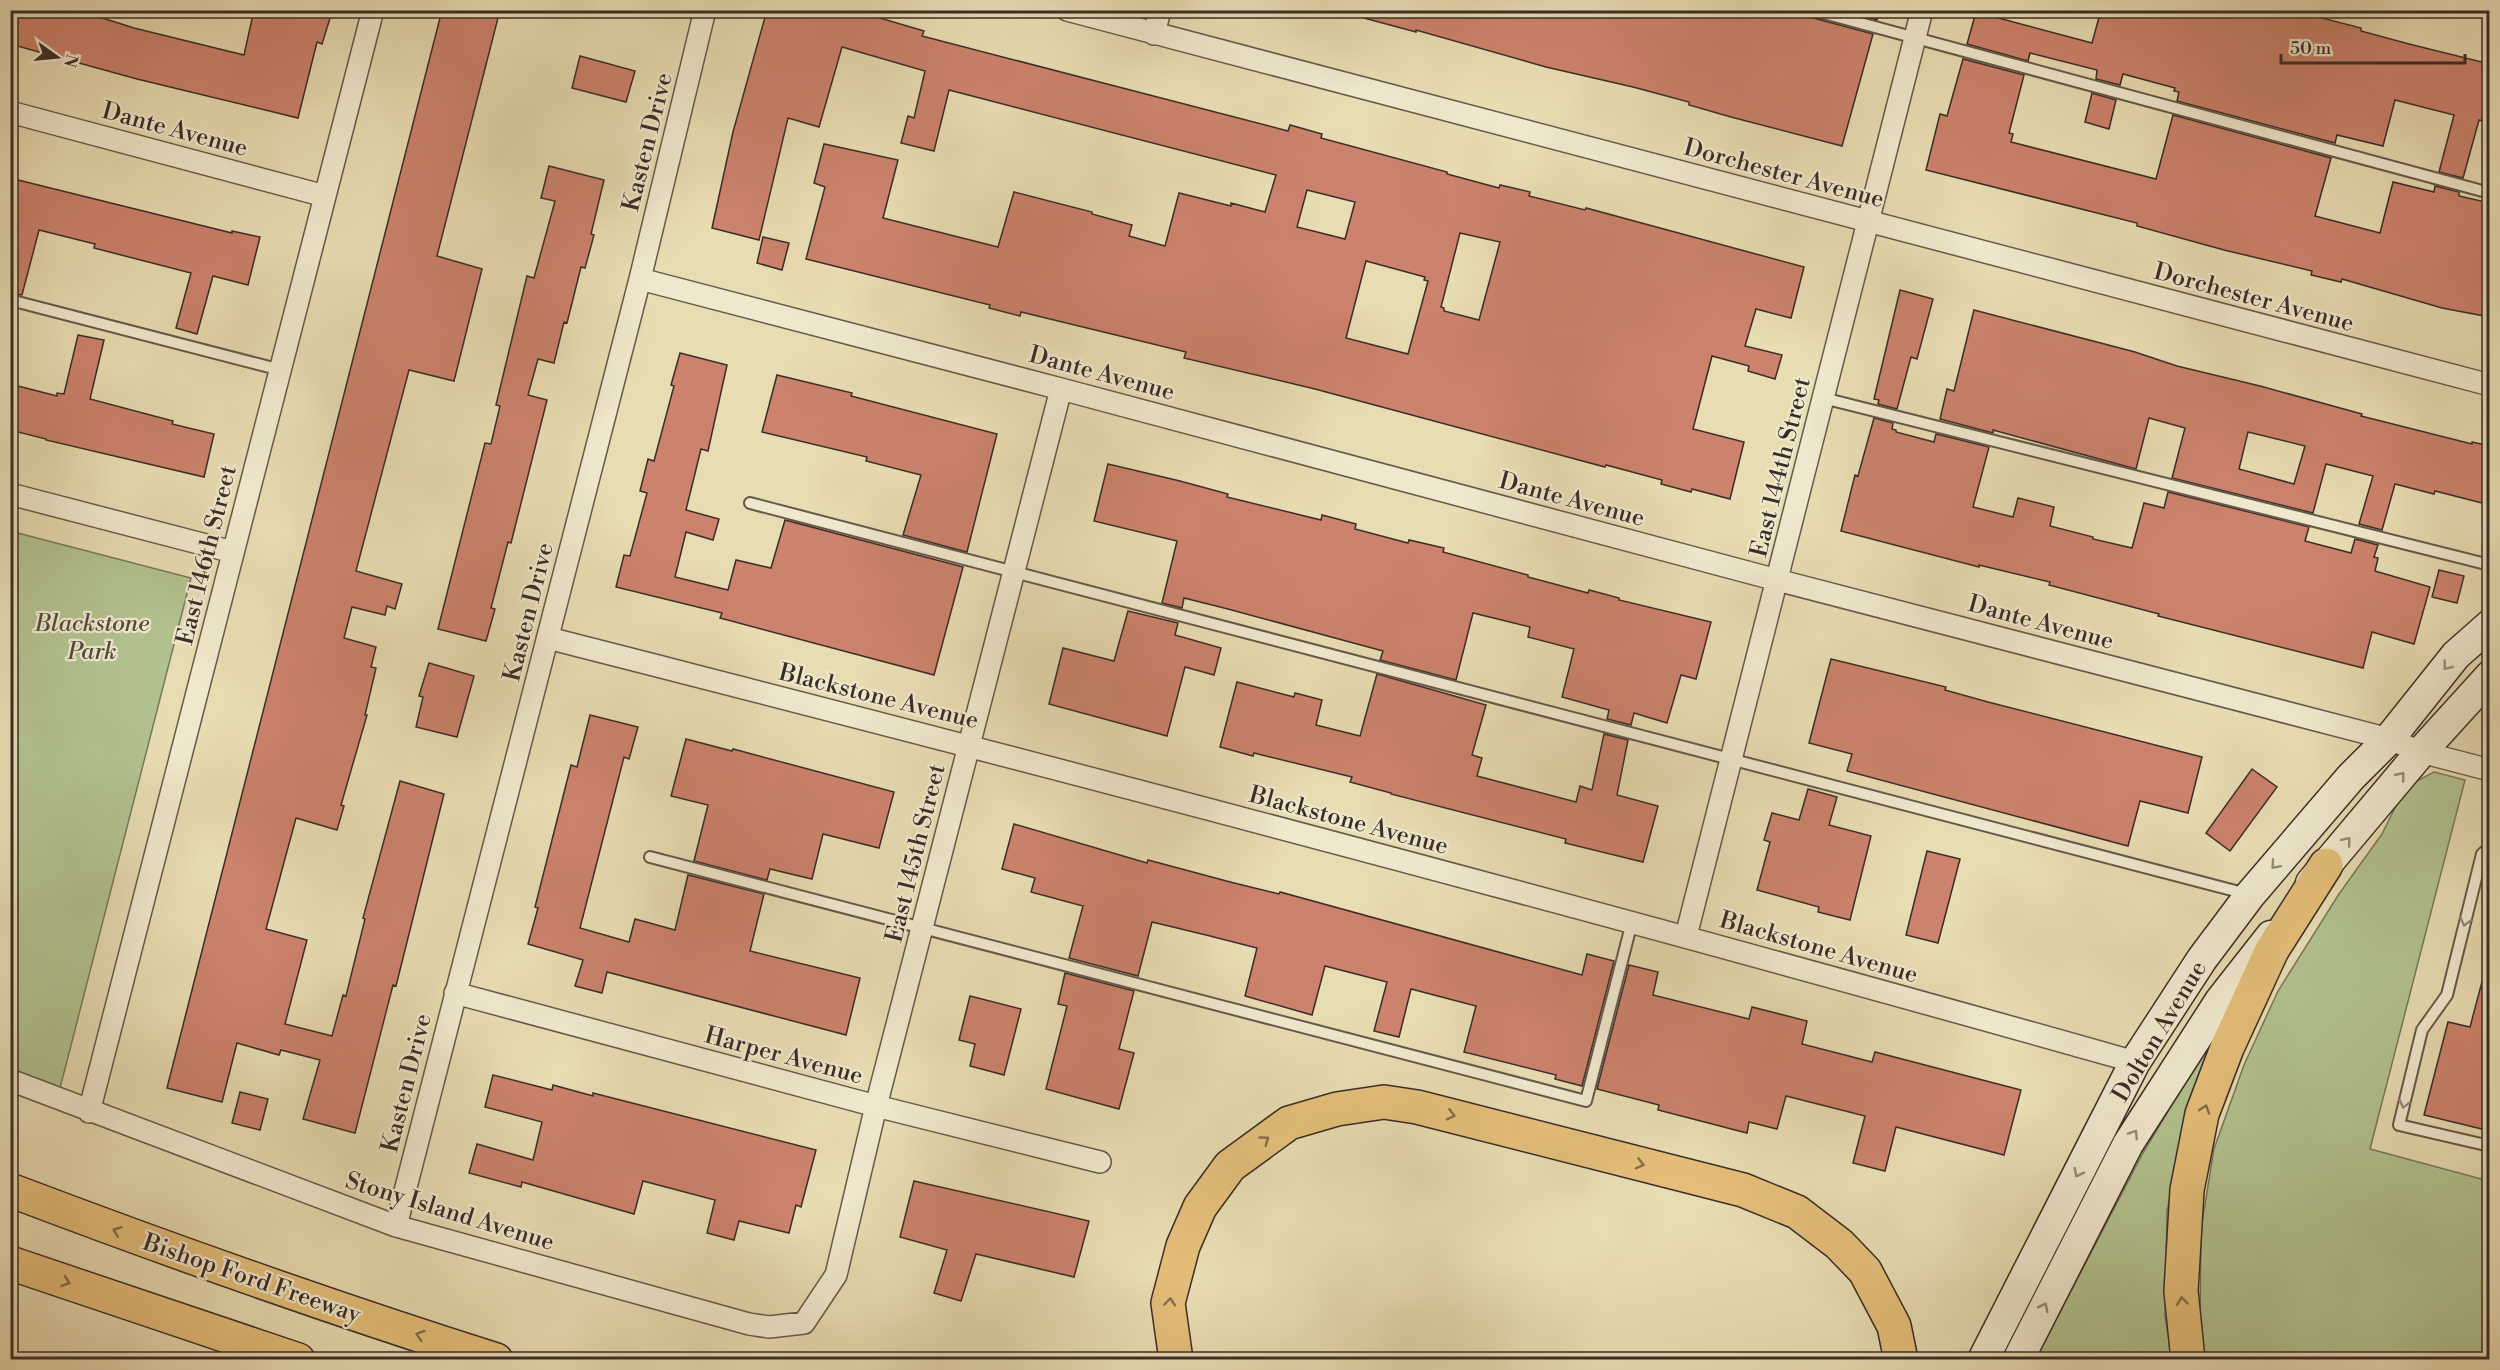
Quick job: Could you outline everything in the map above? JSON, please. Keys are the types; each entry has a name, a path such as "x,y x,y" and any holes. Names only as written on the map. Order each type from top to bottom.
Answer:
{"highway":[{"path":"2188,1359 2181,1291 2187,1190 2202,1114 2228,1048 2272,950 2326,865"},
{"path":"1176,1359 1168,1303 1183,1246 1200,1207 1230,1166 1289,1123 1337,1109 1384,1102 1417,1107 1743,1190 1797,1212 1839,1244 1865,1271 1894,1326 1901,1359"},
{"name":"Bishop Ford Freeway","path":"10,1190 165,1249 380,1323 496,1359"},
{"path":"10,1263 298,1359"}],"street":[{"name":"East 146th Street","path":"89,1112 373,10"},
{"name":"Kasten Drive","path":"396,1226 640,279 705,10"},
{"name":"Dorchester Avenue","path":"1066,10 2490,385"},
{"path":"1154,34 1160,10"},
{"name":"East 144th Street","path":"1686,936 1922,10"},
{"name":"Dante Avenue","path":"10,112 326,196"},
{"name":"Dante Avenue","path":"640,279 1777,580 2389,739 2421,752 2490,770"},
{"name":"East 145th Street","path":"804,1323 836,1275 876,1106 1061,389"},
{"path":"10,494 233,552"},
{"name":"Dolton Avenue","path":"1983,1359 2135,1062 2202,959 2250,895 2351,777 2389,739 2456,655 2490,626"},
{"name":"Blackstone Avenue","path":"548,638 969,746 1686,936 2135,1062"},
{"name":"Dolton Avenue","path":"2018,1359 2128,1144 2220,1001 2326,865 2421,752 2490,676"},
{"name":"Harper Avenue","path":"455,993 876,1106 1100,1162"},
{"path":"10,1080 89,1112"},
{"name":"Stony Island Avenue","path":"89,1112 396,1226 749,1324 769,1327 804,1323"}],"lane":[{"path":"1812,10 2490,194"},
{"path":"10,300 280,370"},
{"path":"1823,398 2490,565"},
{"path":"750,503 2250,895"},
{"path":"2490,848 2482,854 2447,995 2422,1030 2399,1125 2490,1146"},
{"path":"650,857 1586,1101 1632,922"}],"green space":[{"name":"Blackstone Park","path":"10,531 191,578 59,1092 11,1072"},
{"path":"2434,772 2465,780 2370,1149 2489,1181 2489,1359 2206,1360 2200,1326 2201,1229 2214,1149 2244,1065 2278,991 2339,894 2382,834 2405,787"},
{"path":"2205,1049 2212,1054 2189,1110 2167,1211 2165,1316 2172,1359 2035,1360 2143,1153"}],"building":[{"path":"18,10 77,10 134,28 244,55 254,10 316,10 331,15 322,44 317,42 298,118 137,79 10,44"},
{"path":"442,10 500,10 437,256 482,269 454,381 409,370 356,571 402,584 395,609 387,606 385,615 352,607 344,638 376,647 371,667 376,668 365,715 367,715 341,805 344,806 337,830 296,818 266,929 307,940 285,1024 332,1036 343,995 346,996 365,919 363,918 400,781 444,794 396,986 393,985 355,1133 303,1119 320,1060 281,1050 279,1055 237,1043 222,1102 167,1088"},
{"path":"767,10 853,10 924,31 922,36 1288,131 1290,125 1322,134 1321,138 1447,172 1447,174 1499,188 1500,185 1530,192 1529,196 1585,210 1586,208 1804,267 1791,318 1756,309 1745,346 1782,355 1775,379 1748,371 1749,366 1712,356 1693,429 1744,442 1730,499 1692,489 1691,492 1661,484 1662,480 1606,465 1605,467 1315,389 1184,358 1186,352 1021,312 1020,316 989,308 990,305 806,259 825,187 814,183 824,144 898,160 883,218 998,247 1014,192 1132,225 1129,236 1165,246 1179,193 1265,212 1276,175 949,90 934,151 901,143 908,116 914,118 925,71 842,47 819,127 788,118 759,240 712,228 733,132","holes":["1307,190 1355,202 1345,239 1297,227","1460,233 1500,242 1479,320 1444,311 1441,307","1366,261 1425,277 1424,280 1428,281 1408,354 1346,338"]},
{"path":"1361,10 1547,10 1574,17 1575,10 1805,10 1810,17 1873,34 1842,146 1731,117 1689,105 1689,102 1633,87 1546,67 1416,30 1416,32 1360,17"},
{"path":"1843,10 1880,10 1877,20"},
{"path":"2101,10 2291,10 2361,28 2361,31 2490,64 2490,123 2479,120 2463,178 2439,172 2454,115 2395,100 2383,146 2337,135 2335,143 2177,101 2179,92 2174,91 2175,88 2123,74 2120,85 2096,79 2097,70 2030,53 2028,61 1967,44 1976,12 2092,43"},
{"path":"580,56 635,71 626,102 572,88"},
{"path":"1963,59 2024,75 2009,133 2013,134 2011,142 2156,179 2173,115 2331,158 2315,216 2380,233 2393,182 2434,192 2435,186 2459,192 2459,196 2490,203 2490,317 2442,308 2342,279 2341,282 2311,275 2312,271 2224,250 2137,226 2137,223 1926,170 1940,114 1947,116"},
{"path":"2092,93 2116,100 2109,129 2085,122"},
{"path":"549,166 604,180 591,234 594,235 585,268 581,267 554,363 538,359 528,395 547,400 511,543 508,542 491,608 495,609 486,641 438,629 485,443 491,444 500,406 496,405 527,276 534,278 555,201 541,198"},
{"path":"10,178 232,233 232,231 260,237 248,285 213,276 197,334 176,328 191,273 94,248 95,244 39,230 22,295 10,293"},
{"path":"763,237 789,243 782,270 757,263"},
{"path":"1900,290 1933,299 1917,359 1911,357 1897,409 1878,404 1879,400 1874,399"},
{"path":"1974,310 2135,352 2177,366 2260,386 2362,414 2361,416 2472,444 2472,442 2490,446 2490,505 2395,484 2382,530 2359,524 2373,476 2326,464 2313,513 2172,478 2185,428 2149,418 2136,469 1993,430 1993,433 1940,419 1947,389 1954,391","holes":["2248,432 2305,446 2294,484 2239,469"]},
{"path":"78,335 104,340 90,399 214,434 204,477 10,430 10,384 57,396 57,393 64,394"},
{"path":"680,353 727,365 708,451 701,449 686,510 719,519 713,540 686,532 675,577 728,590 736,560 771,568 785,520 963,567 934,675 720,618 722,613 616,587 624,555 630,556 647,493 640,491 648,459 654,461 674,386 671,385"},
{"path":"777,375 852,393 851,396 997,434 967,552 903,535 921,475 866,461 867,457 762,432"},
{"path":"1874,418 1893,423 1892,429 1896,432 1934,442 1936,434 1989,447 1973,507 2013,517 2018,498 2054,507 2050,526 2093,537 2093,539 2132,548 2144,503 2164,508 2168,492 2309,527 2305,541 2351,553 2355,539 2378,545 2374,557 2378,558 2375,571 2430,587 2414,644 2372,632 2363,668 2158,616 2159,614 2049,585 2050,582 1979,565 1979,567 1841,531 1855,475 1858,476"},
{"path":"1108,464 1180,481 1228,494 1227,497 1321,520 1322,515 1356,524 1355,529 1408,543 1409,540 1444,548 1443,552 1528,575 1528,577 1588,593 1589,590 1619,598 1619,600 1711,622 1696,679 1681,675 1667,723 1634,713 1631,725 1607,719 1609,710 1562,697 1574,649 1528,637 1530,627 1473,613 1456,680 1380,660 1383,651 1228,609 1184,598 1182,608 1162,603 1177,541 1094,521"},
{"path":"2439,570 2464,576 2457,603 2432,597"},
{"path":"1128,611 1178,623 1175,635 1221,648 1214,675 1185,667 1167,736 1049,704 1063,648 1114,661"},
{"path":"1831,659 1946,687 1945,690 1988,702 2202,757 2188,813 2140,801 2128,846 1847,771 1852,754 1809,743"},
{"path":"429,663 474,676 457,737 416,727 423,697 419,696"},
{"path":"1377,674 1486,705 1472,755 1482,758 1477,776 1576,802 1580,786 1592,790 1604,734 1628,740 1617,795 1658,806 1643,862 1565,843 1566,839 1350,782 1352,777 1220,747 1237,682 1294,697 1295,693 1322,700 1316,725 1360,736"},
{"path":"590,715 638,727 629,759 624,757 580,928 629,942 635,919 675,930 688,875 764,894 750,951 860,978 846,1035 607,972 602,993 575,986 583,960 528,944 538,908 535,907 571,765 577,767"},
{"path":"686,739 732,751 733,749 894,792 879,848 823,834 812,879 770,869 767,880 694,861 708,805 671,796"},
{"path":"2252,769 2277,787 2230,851 2206,833"},
{"path":"1808,789 1837,797 1829,825 1871,836 1850,920 1818,912 1819,907 1757,890 1770,842 1764,840 1772,813 1799,820"},
{"path":"1014,824 1147,863 1148,860 1279,894 1280,892 1582,975 1587,954 1614,961 1582,1086 1555,1079 1556,1075 1464,1052 1476,1006 1411,989 1399,1037 1374,1031 1387,982 1325,966 1312,1015 1245,996 1257,948 1206,935 1152,922 1138,976 1069,958 1083,906 1031,892 1035,878 1002,869"},
{"path":"1927,851 1960,859 1938,943 1906,935"},
{"path":"1629,965 1658,972 1653,995 1749,1019 1752,1007 1807,1021 1802,1044 1872,1062 1875,1052 2021,1090 2004,1155 1896,1127 1885,1171 1853,1163 1865,1116 1786,1096 1777,1129 1749,1122 1747,1133 1658,1110 1659,1105 1597,1089"},
{"path":"1065,973 1134,991 1119,1049 1134,1053 1119,1109 1046,1089 1067,1006 1058,1004"},
{"path":"2483,978 2490,978 2490,1131 2424,1115 2448,1022 2470,1027"},
{"path":"970,996 1021,1009 1004,1075 970,1066 975,1044 959,1040"},
{"path":"493,1075 552,1090 553,1085 593,1096 593,1093 816,1150 801,1207 796,1205 789,1233 739,1221 734,1240 707,1233 715,1200 643,1181 634,1214 522,1182 521,1187 469,1173 477,1144 533,1160 542,1122 485,1107"},
{"path":"240,1092 268,1099 260,1130 232,1123"},
{"path":"914,1181 1089,1221 1074,1277 976,1254 961,1301 934,1293 947,1250 900,1237"}]}
